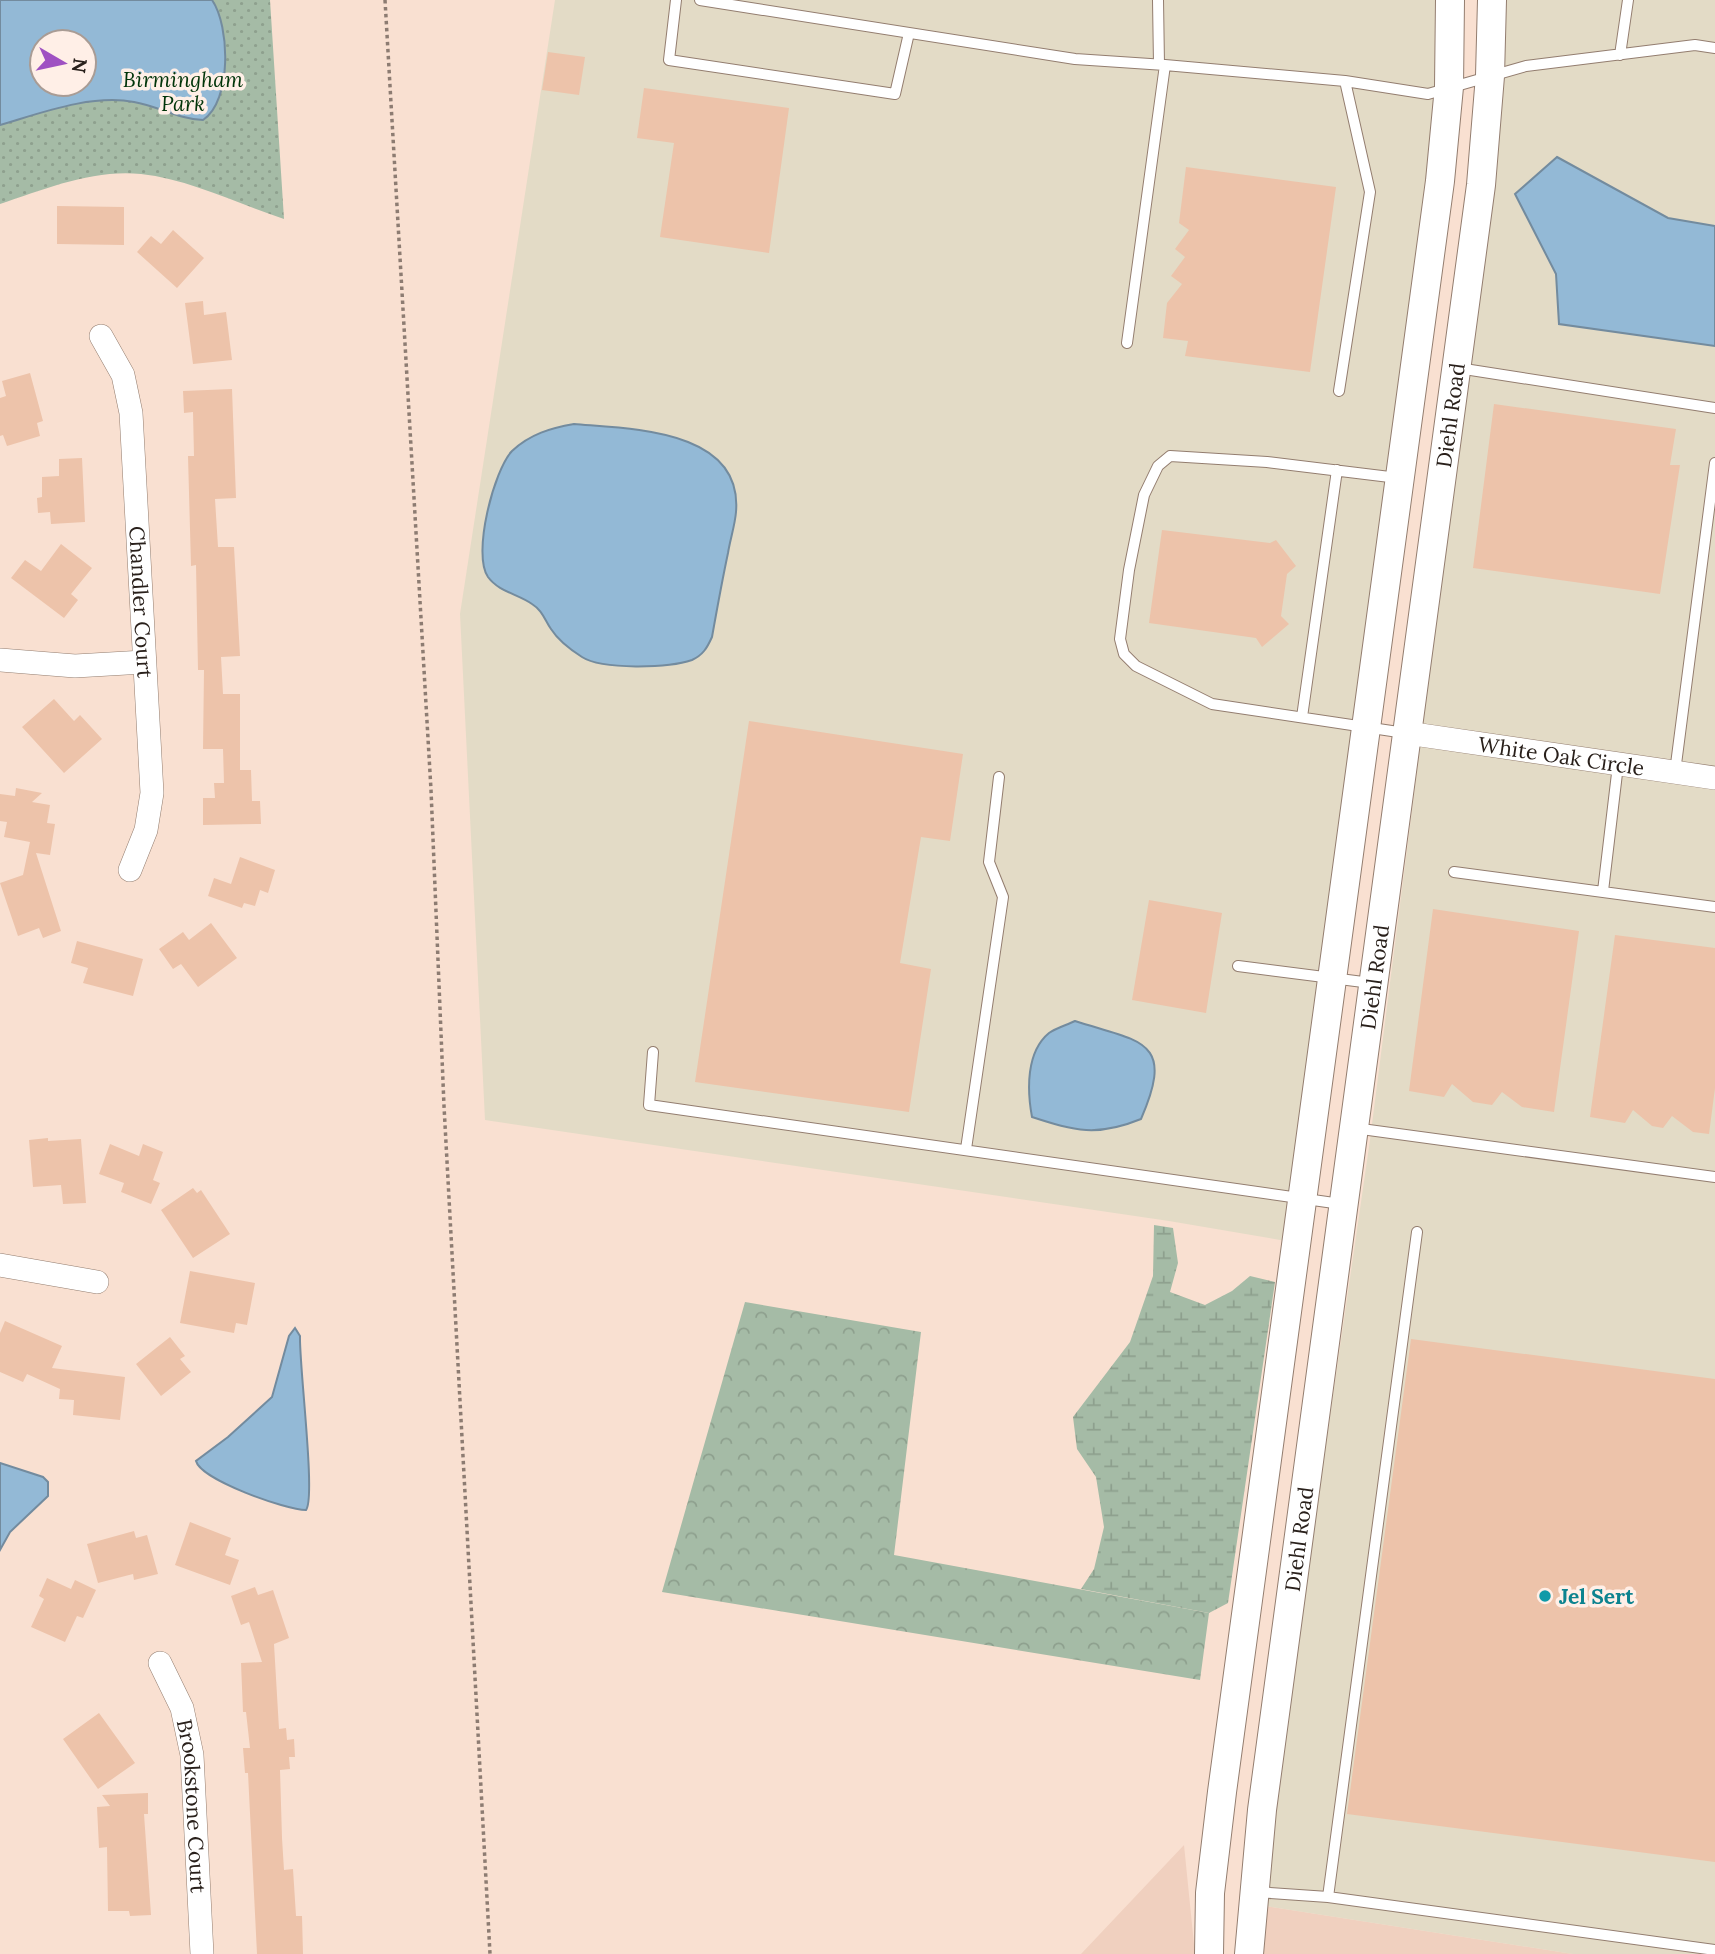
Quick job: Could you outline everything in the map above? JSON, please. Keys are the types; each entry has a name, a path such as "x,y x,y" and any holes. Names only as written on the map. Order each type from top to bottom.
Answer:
{"street":[{"name":"Diehl Road","path":"1209,1954 1216,1842 1401,479 1449,87 1450,0"},
{"name":"Diehl Road","path":"1249,1954 1252,1891 1481,185 1490,76 1492,0"},
{"name":"Chandler Court","path":"100,336 123,375 131,413 151,812 130,870"},
{"path":"0,660 75,666 144,662"},
{"name":"White Oak Circle","path":"1407,733 1715,778"},
{"path":"0,1265 97,1282"},
{"name":"Brookstone Court","path":"160,1663 182,1708 192,1755 202,1954"}],"lane":[{"path":"676,0 668,60 895,94 909,33"},
{"path":"701,0 1075,59 1345,81 1428,93 1526,66 1695,45 1715,48"},
{"path":"1127,343 1162,64 1158,0"},
{"path":"1620,54 1628,0"},
{"path":"1339,391 1370,192 1345,81"},
{"path":"1455,368 1715,408"},
{"path":"1401,479 1337,470 1185,455 1170,456 1158,466 1144,495 1129,570 1120,639 1124,654 1136,666 1212,704 1407,733"},
{"path":"1675,772 1715,463"},
{"path":"1302,717 1337,470"},
{"path":"1602,891 1618,765"},
{"path":"966,1149 1003,897 989,862 999,778"},
{"path":"1454,872 1715,907"},
{"path":"1238,966 1374,983"},
{"path":"653,1052 649,1105 1344,1205"},
{"path":"1354,1128 1715,1177"},
{"path":"1328,1897 1416,1232"},
{"path":"1252,1891 1328,1897 1715,1950"}],"path":[{"path":"385,0 431,790 450,1228 490,1954"}],"shaded area":[{"path":"555,0 1439,0 1432,167 1286,1241 1169,1221 485,1120 460,614"},
{"path":"1502,0 1715,0 1715,1954 1573,1954 1259,1905 1370,1140 1466,386"},
{"path":"1184,1845 1195,1954 1081,1954"},
{"path":"1259,1905 1573,1954 1259,1954"}],"green space":[{"name":"Birmingham Park","path":"0,0 270,0 284,219 195,186 141,174 105,174 0,204"},
{"path":"1154,1225 1173,1228 1178,1263 1170,1292 1205,1305 1232,1291 1250,1276 1275,1282 1228,1603 1209,1613 1081,1589 1094,1569 1104,1527 1096,1477 1077,1449 1073,1417 1130,1342 1153,1276"},
{"path":"745,1302 921,1332 894,1555 1209,1613 1200,1680 662,1592"}],"water":[{"path":"0,0 212,0 222,27 225,63 219,97 203,120 118,100 49,110 0,125"},
{"path":"1557,157 1668,218 1715,226 1715,346 1559,324 1556,274 1515,194"},
{"path":"574,424 652,432 679,439 703,449 722,464 733,485 736,512 712,637 704,651 692,660 668,665 620,666 582,657 561,641 536,607 498,586 488,577 482,550 484,532 492,493 505,461 512,451 533,436"},
{"path":"1075,1021 1134,1040 1146,1048 1153,1058 1155,1073 1141,1119 1111,1128 1086,1130 1032,1117 1029,1084 1036,1050 1049,1033"},
{"path":"295,1328 300,1336 308,1457 309,1500 306,1510 245,1493 212,1477 201,1469 196,1461 228,1437 272,1397 289,1336"},
{"path":"0,1463 43,1477 48,1482 48,1496 10,1532 0,1550"}],"building":[{"path":"548,52 585,57 579,95 542,90"},
{"path":"644,88 789,108 769,253 660,237 674,143 637,138"},
{"path":"1186,167 1336,187 1310,372 1185,356 1188,341 1163,338 1167,303 1182,284 1171,276 1185,257 1175,249 1189,230 1179,223"},
{"path":"57,206 124,207 124,245 57,244"},
{"path":"173,230 204,258 177,288 137,252 151,236 161,244"},
{"path":"203,301 204,315 226,312 232,360 193,364 185,303"},
{"path":"30,373 43,421 37,423 40,436 7,446 3,435 0,436 0,398 6,396 2,381"},
{"path":"232,389 236,498 215,499 218,547 234,547 240,656 221,657 223,694 240,694 240,770 251,770 252,801 260,801 261,824 203,825 203,798 215,798 214,783 224,783 223,749 203,749 204,670 198,670 196,565 191,566 188,456 194,456 193,412 184,413 183,391"},
{"path":"1494,404 1676,429 1670,465 1680,465 1660,594 1473,568"},
{"path":"82,458 85,522 51,524 50,512 38,513 37,498 42,497 42,477 59,476 59,459"},
{"path":"1162,530 1270,543 1276,540 1296,566 1287,574 1281,616 1289,624 1262,647 1256,638 1149,623"},
{"path":"61,544 92,568 71,594 78,600 64,618 11,578 25,560 41,571"},
{"path":"54,699 74,721 80,715 102,739 64,773 22,727"},
{"path":"749,721 963,754 950,841 921,837 900,963 931,969 909,1112 695,1082"},
{"path":"16,788 42,793 32,802 50,805 47,823 55,824 50,855 36,853 61,931 43,938 39,928 18,936 0,883 23,875 30,842 4,837 7,822 0,821 0,794 15,796"},
{"path":"240,857 275,870 268,893 260,890 255,906 244,903 242,908 208,896 214,878 231,884"},
{"path":"1149,900 1222,913 1206,1013 1132,1000"},
{"path":"1433,909 1579,931 1554,1112 1522,1107 1502,1092 1492,1105 1473,1102 1452,1084 1444,1097 1409,1091"},
{"path":"211,923 237,958 198,987 181,964 173,969 159,949 183,932 189,940"},
{"path":"1615,935 1715,948 1715,1088 1709,1134 1693,1132 1672,1116 1663,1128 1652,1126 1633,1110 1625,1123 1590,1117"},
{"path":"77,941 143,959 133,996 83,983 88,968 71,963"},
{"path":"48,1138 48,1141 81,1139 86,1203 63,1204 61,1185 33,1187 29,1140"},
{"path":"110,1144 139,1156 143,1144 163,1152 153,1180 160,1183 151,1204 121,1192 124,1183 99,1174"},
{"path":"193,1188 197,1193 201,1190 230,1234 193,1258 161,1210"},
{"path":"190,1271 255,1283 247,1325 236,1323 234,1333 180,1323"},
{"path":"5,1321 62,1346 52,1368 125,1377 120,1420 73,1415 74,1400 59,1399 60,1389 27,1374 23,1382 0,1372 0,1333"},
{"path":"170,1337 185,1356 180,1359 191,1372 161,1396 136,1364"},
{"name":"Jel Sert","path":"1411,1339 1715,1379 1715,1862 1347,1814"},
{"path":"190,1522 231,1538 225,1555 239,1560 230,1585 175,1565"},
{"path":"134,1531 136,1538 147,1535 158,1574 134,1580 133,1574 98,1583 87,1544"},
{"path":"47,1578 71,1589 75,1580 96,1590 83,1618 77,1616 65,1642 31,1627 44,1599 39,1596"},
{"path":"255,1587 258,1595 273,1590 289,1638 274,1644 279,1729 286,1728 287,1740 294,1739 295,1757 289,1757 290,1769 280,1770 282,1838 284,1870 293,1869 296,1916 302,1916 303,1954 257,1954 248,1773 245,1773 243,1748 250,1748 246,1712 243,1712 241,1663 262,1662 249,1622 241,1625 231,1596"},
{"path":"99,1713 135,1763 98,1789 63,1739"},
{"path":"148,1793 148,1814 144,1814 151,1915 130,1916 129,1911 108,1911 107,1847 99,1848 97,1807 110,1806 102,1795"}],"place":[{"name":"Jel Sert","path":"1545,1596"}]}
